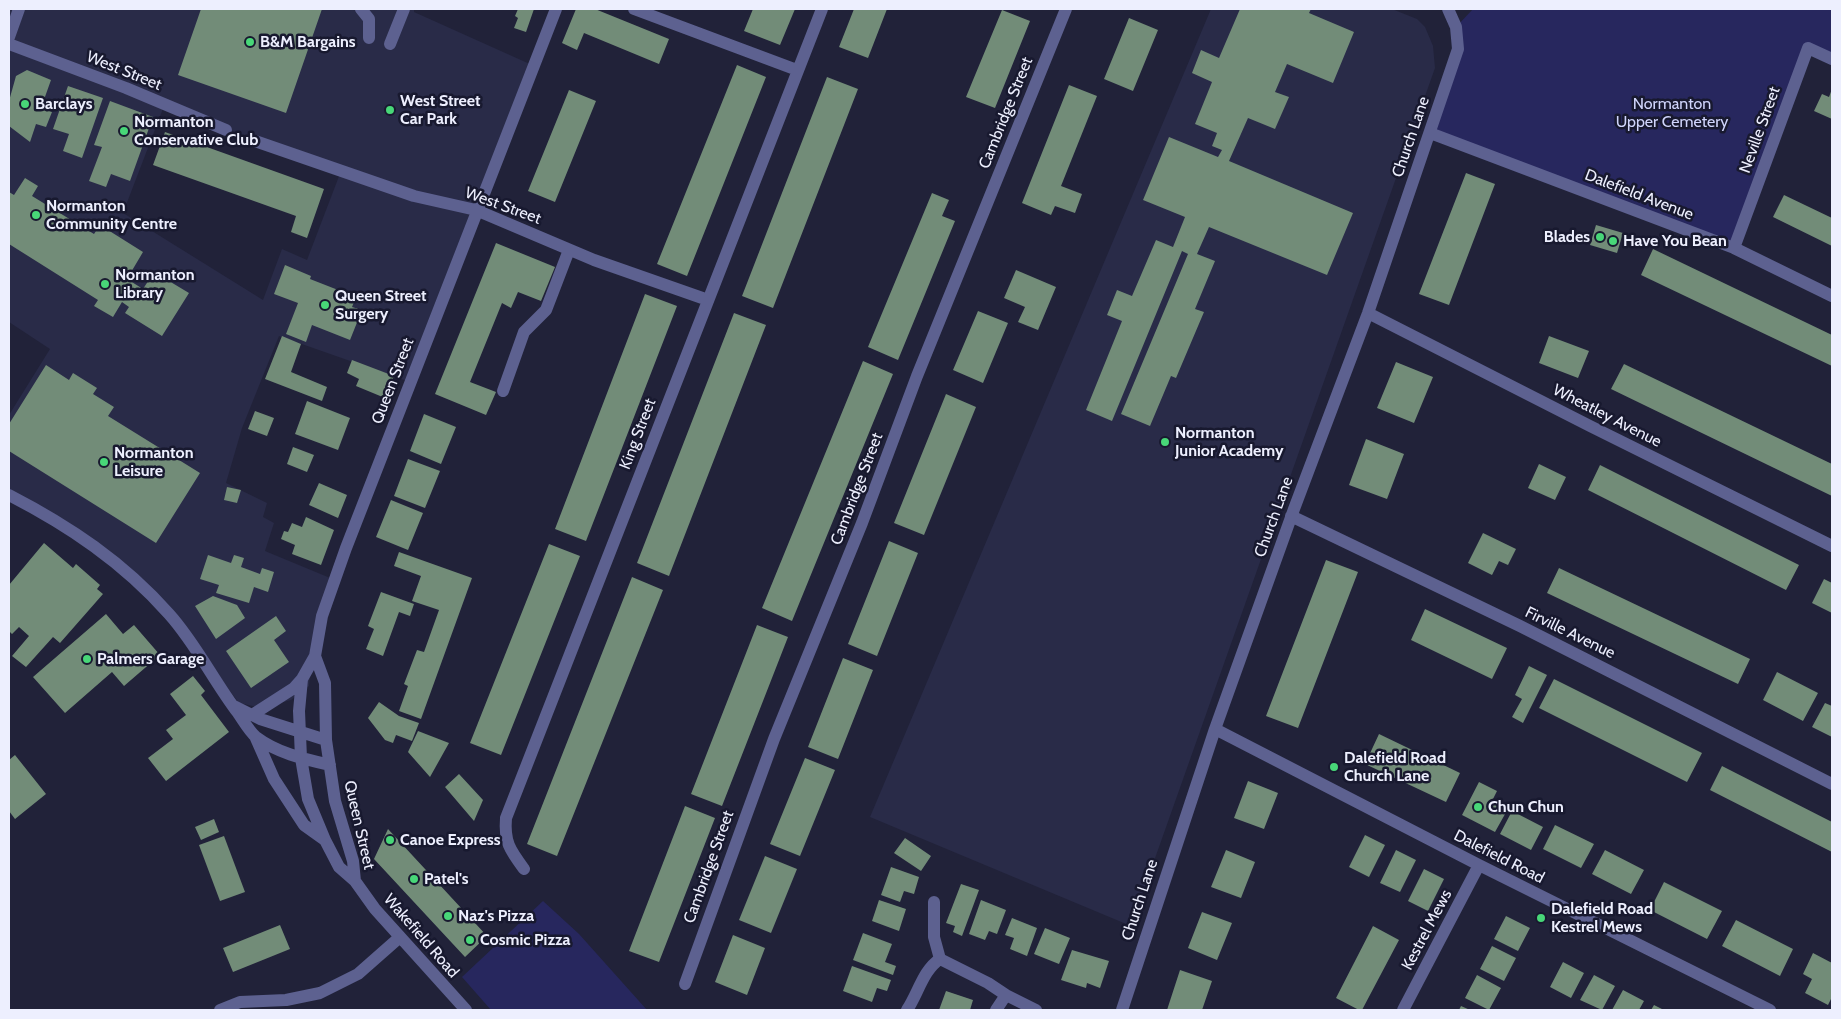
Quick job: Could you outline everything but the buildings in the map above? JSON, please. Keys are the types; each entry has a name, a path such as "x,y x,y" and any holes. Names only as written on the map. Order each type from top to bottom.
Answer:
{"street":[{"path":"9,37 19,9"},
{"path":"361,9 369,19 369,38"},
{"path":"390,44 404,9"},
{"name":"Queen Street","path":"355,881 339,867 325,840 308,799 301,758 299,711 302,679 315,656 322,616 332,588 476,210 556,9"},
{"path":"634,9 797,70"},
{"name":"King Street","path":"524,868 508,847 504,834 506,818 822,9"},
{"name":"Cambridge Street","path":"685,984 774,739 862,523 917,376 1066,9"},
{"name":"Church Lane","path":"1122,1010 1215,729 1291,516 1368,313 1458,49 1456,27 1448,9"},
{"name":"West Street","path":"9,44 126,88 226,130"},
{"name":"Neville Street","path":"1734,248 1808,48 1832,59"},
{"name":"Dalefield Avenue","path":"1430,133 1734,248 1832,296"},
{"name":"West Street","path":"255,141 414,196 476,210 569,250 708,300"},
{"path":"503,391 524,332 546,310 569,250"},
{"name":"Wheatley Avenue","path":"1368,313 1832,546"},
{"path":"9,495 84,538 126,570 168,613 195,646 232,705 255,736 274,779 304,825 325,840"},
{"name":"Firville Avenue","path":"1291,516 1529,631 1832,784"},
{"name":"Queen Street","path":"315,656 325,682 326,740 335,801 353,861 355,881"},
{"path":"252,715 294,688 302,679"},
{"path":"232,705 252,715 300,733 326,740"},
{"name":"Dalefield Road","path":"1215,729 1479,866 1770,1010"},
{"path":"255,736 277,750 330,765"},
{"name":"Kestrel Mews","path":"1403,1010 1479,866"},
{"name":"Wakefield Road","path":"355,881 375,909 466,1010"},
{"path":"934,902 934,937 940,959 988,982 1006,995 1036,1010"},
{"path":"220,1010 240,1002 249,1006 320,993 358,974 400,937"},
{"path":"907,1010 928,972 934,963 940,959"},
{"path":"996,1010 1006,995"}],"shaded area":[{"path":"9,9 414,9 414,12 532,65 410,382 279,336 242,428 226,483 267,503 263,517 274,523 265,551 335,580 310,674 309,686 291,700 262,708 239,703 195,646 126,570 9,495 9,415 50,349 9,322","holes":["164,106 341,171 307,260 282,249 263,300 123,213"]},
{"name":"Normanton Junior Academy","path":"1211,9 1392,9 1417,19 1425,27 1433,46 1435,68 1131,926 870,817"}],"green space":[{"name":"Normanton Upper Cemetery","path":"1473,9 1832,9 1832,59 1809,48 1734,248 1430,133 1458,49 1456,27"},
{"path":"543,901 579,934 647,1010 491,1010 462,977"}],"place":[{"name":"B&M Bargains","path":"250,42"},
{"name":"Barclays","path":"25,104"},
{"name":"West Street Car Park","path":"390,110"},
{"name":"Normanton Conservative Club","path":"124,131"},
{"name":"Normanton Community Centre","path":"36,215"},
{"name":"Blades","path":"1600,237"},
{"name":"Have You Bean","path":"1613,241"},
{"name":"Normanton Library","path":"105,284"},
{"name":"Queen Street Surgery","path":"325,305"},
{"name":"Normanton Junior Academy","path":"1165,442"},
{"name":"Normanton Leisure","path":"104,462"},
{"name":"Palmers Garage","path":"87,659"},
{"name":"Dalefield Road Church Lane","path":"1334,767"},
{"name":"Chun Chun","path":"1478,807"},
{"name":"Canoe Express","path":"390,840"},
{"name":"Patel's","path":"414,879"},
{"name":"Naz's Pizza","path":"448,916"},
{"name":"Dalefield Road Kestrel Mews","path":"1541,918"},
{"name":"Cosmic Pizza","path":"470,940"}]}
